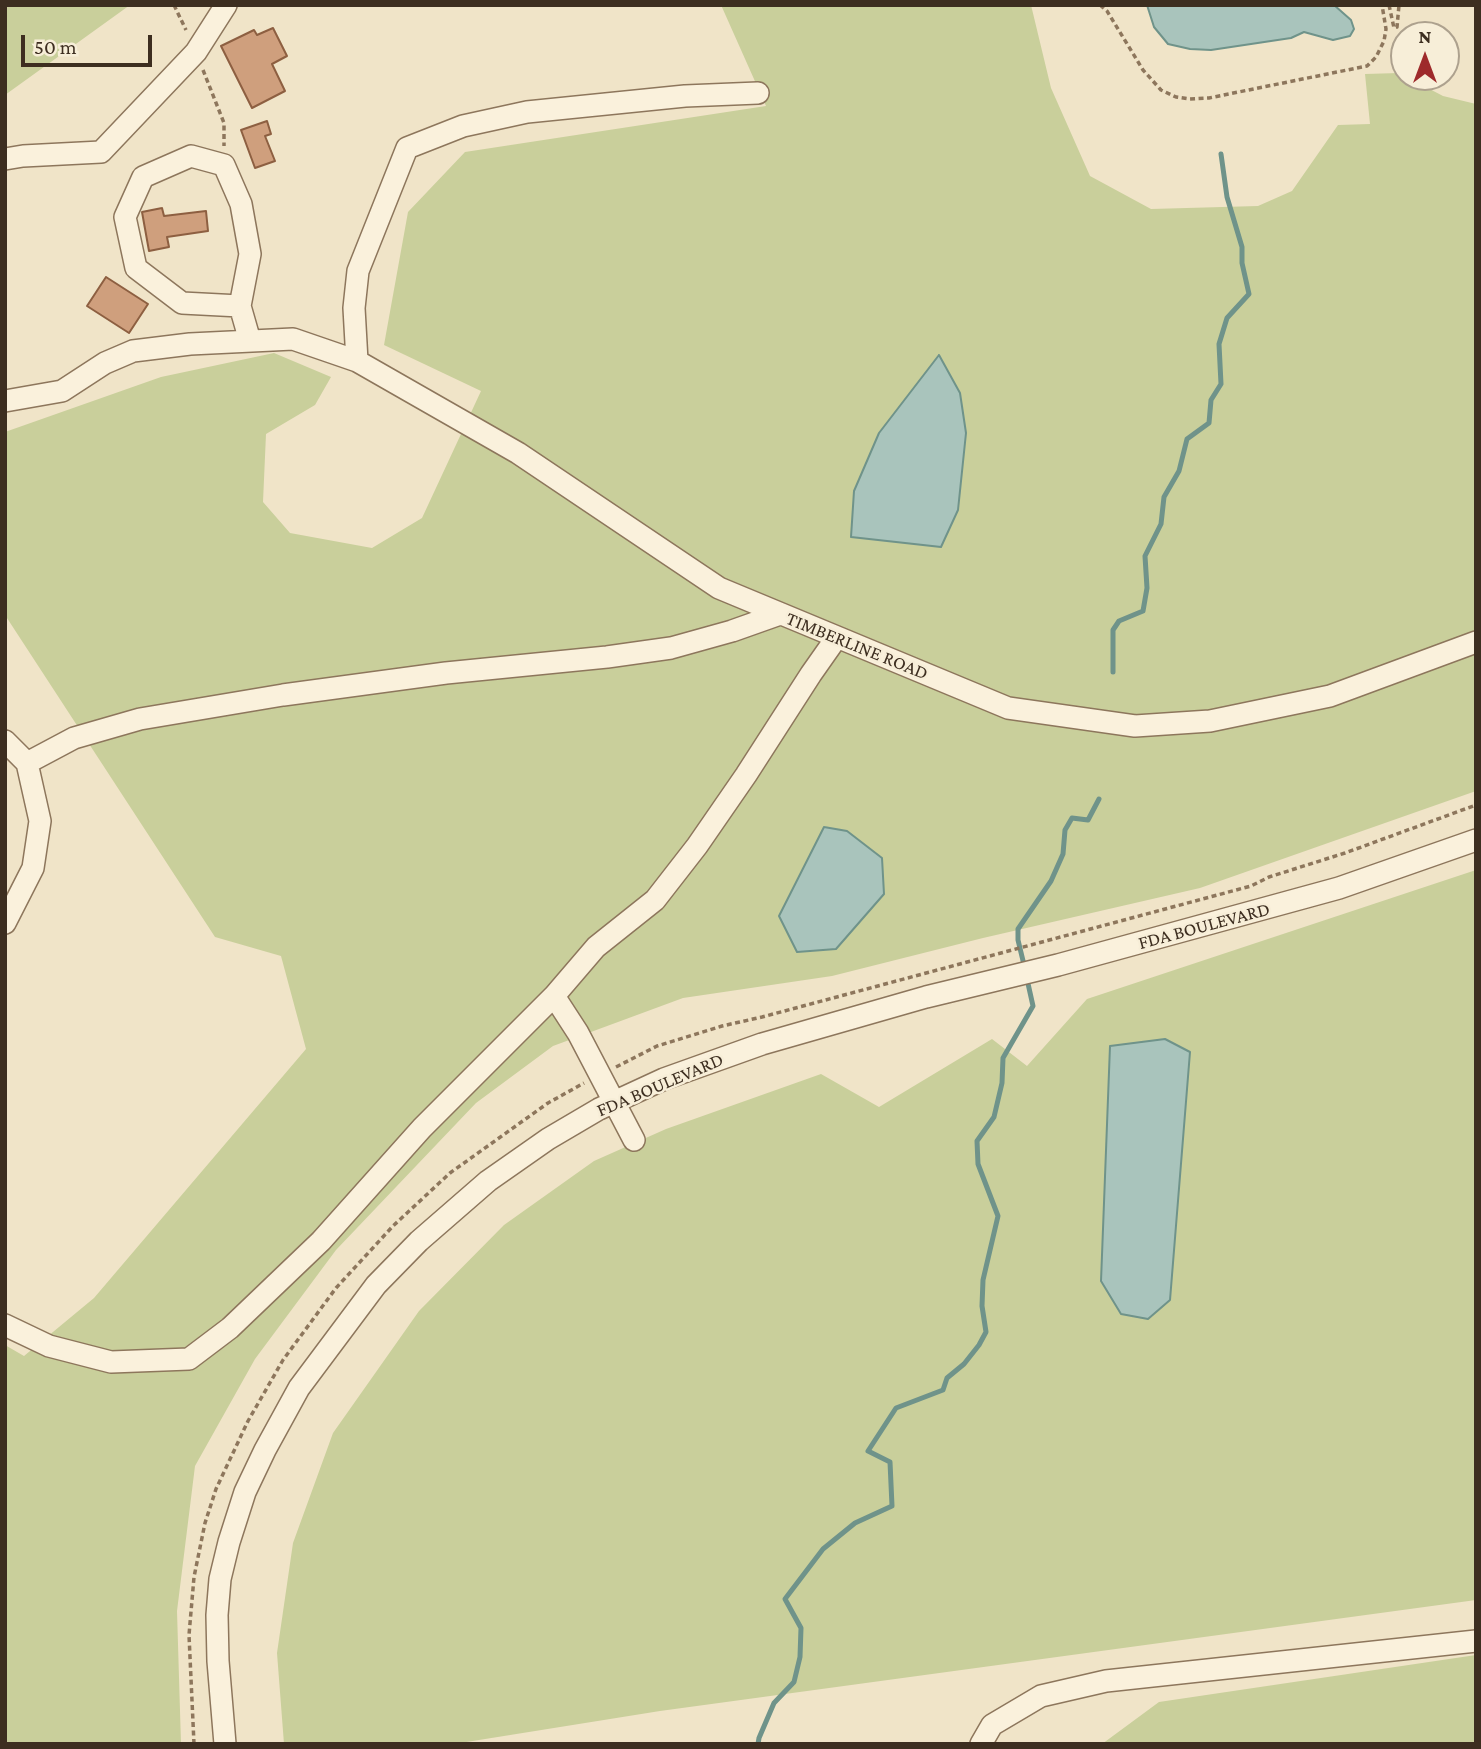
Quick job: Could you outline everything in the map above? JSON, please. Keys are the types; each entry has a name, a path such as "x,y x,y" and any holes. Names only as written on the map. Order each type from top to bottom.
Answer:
{"street":[{"path":"5,159 101,152 196,52 226,5"},
{"path":"356,360 354,308 358,271 407,148 463,126 527,112 685,96 758,93"},
{"path":"5,401 62,391 105,363 133,351 190,344 250,341 240,306 250,254 241,204 224,165 191,156 144,177 125,217 136,268 182,303 240,306"},
{"name":"TIMBERLINE ROAD","path":"250,341 293,339 356,360 517,453 719,588 1008,708 1135,726 1210,721 1330,696 1476,642"},
{"path":"27,763 74,737 140,719 283,695 671,648 780,614"},
{"path":"5,1325 49,1346 111,1362 189,1359 230,1328 321,1241 422,1128 554,996 596,947 654,900 697,846 837,637"},
{"path":"5,741 27,763 40,821 33,868 5,923"},
{"name":"FDA BOULEVARD","path":"225,1744 218,1661 220,1579 245,1492 299,1388 376,1285 419,1241 488,1181 548,1139 599,1109 664,1079 762,1044 926,997 1058,965 1339,888 1476,840"},
{"path":"554,996 578,1033 635,1140"},
{"path":"981,1744 992,1725 1041,1696 1106,1681 1476,1641"}],"path":[{"path":"174,5 224,123 224,165"},
{"path":"1100,5 1107,10 1143,70 1160,90 1176,97 1190,99 1209,98 1367,66 1376,57 1387,29 1382,5"},
{"path":"1389,5 1394,28 1397,27 1399,5"},
{"path":"194,1744 189,1635 194,1577 205,1523 216,1489 248,1421 283,1360 336,1288 393,1226 450,1173 548,1104 657,1046 722,1026 1251,886 1269,877 1345,853 1476,805"}],"green space":[{"path":"5,5 130,5 5,95"},
{"path":"721,5 1031,5 1051,88 1090,176 1151,209 1258,206 1292,191 1338,125 1370,124 1365,74 1390,73 1390,91 1433,91 1476,104 1476,791 1200,888 832,976 683,998 553,1046 476,1103 336,1250 255,1359 195,1466 177,1611 181,1744 5,1744 5,1345 24,1356 94,1298 306,1049 281,956 215,937 5,615 5,432 161,377 274,353 331,377 315,405 266,434 263,502 290,533 372,548 422,518 481,391 384,345 408,212 465,152 766,106"},
{"path":"1476,870 1476,1600 660,1711 454,1744 284,1744 277,1653 293,1543 333,1433 419,1311 504,1225 594,1161 666,1129 821,1074 879,1107 992,1039 1027,1066 1087,999"},
{"path":"1476,1655 1476,1744 1102,1744 1159,1702"}],"water":[{"path":"1147,5 1334,5 1351,20 1354,29 1350,36 1333,40 1304,32 1291,38 1211,50 1190,49 1168,44 1154,27"},
{"path":"939,355 960,393 966,433 958,510 941,547 851,537 854,491 879,433"},
{"path":"824,827 847,831 882,858 884,894 836,949 797,952 779,916"},
{"path":"1165,1039 1190,1052 1170,1300 1148,1319 1121,1314 1101,1281 1110,1046"}],"building":[{"path":"273,28 287,56 272,64 285,91 252,108 221,46 254,30 257,35"},
{"path":"267,121 271,134 265,136 275,161 255,168 241,130"},
{"path":"162,208 164,216 206,211 208,231 167,237 169,247 149,251 142,212"},
{"path":"106,277 148,304 129,333 87,306"}],"waterway":[{"path":"1113,672 1113,630 1119,621 1143,611 1147,588 1145,556 1161,524 1164,497 1179,471 1187,439 1209,423 1211,400 1221,384 1219,344 1227,318 1249,294 1242,263 1242,247 1227,197 1221,154"},
{"path":"1025,969 1018,929 1051,881 1063,854 1065,830 1072,818 1088,820 1099,799"},
{"path":"758,1744 774,1703 794,1682 800,1657 801,1628 785,1599 823,1549 855,1523 892,1506 890,1462 868,1451 896,1408 943,1390 947,1378 964,1364 986,1332 982,1306 983,1280 998,1216 978,1164 977,1141 994,1117 1002,1083 1003,1058 1033,1006 1027,979"}]}
